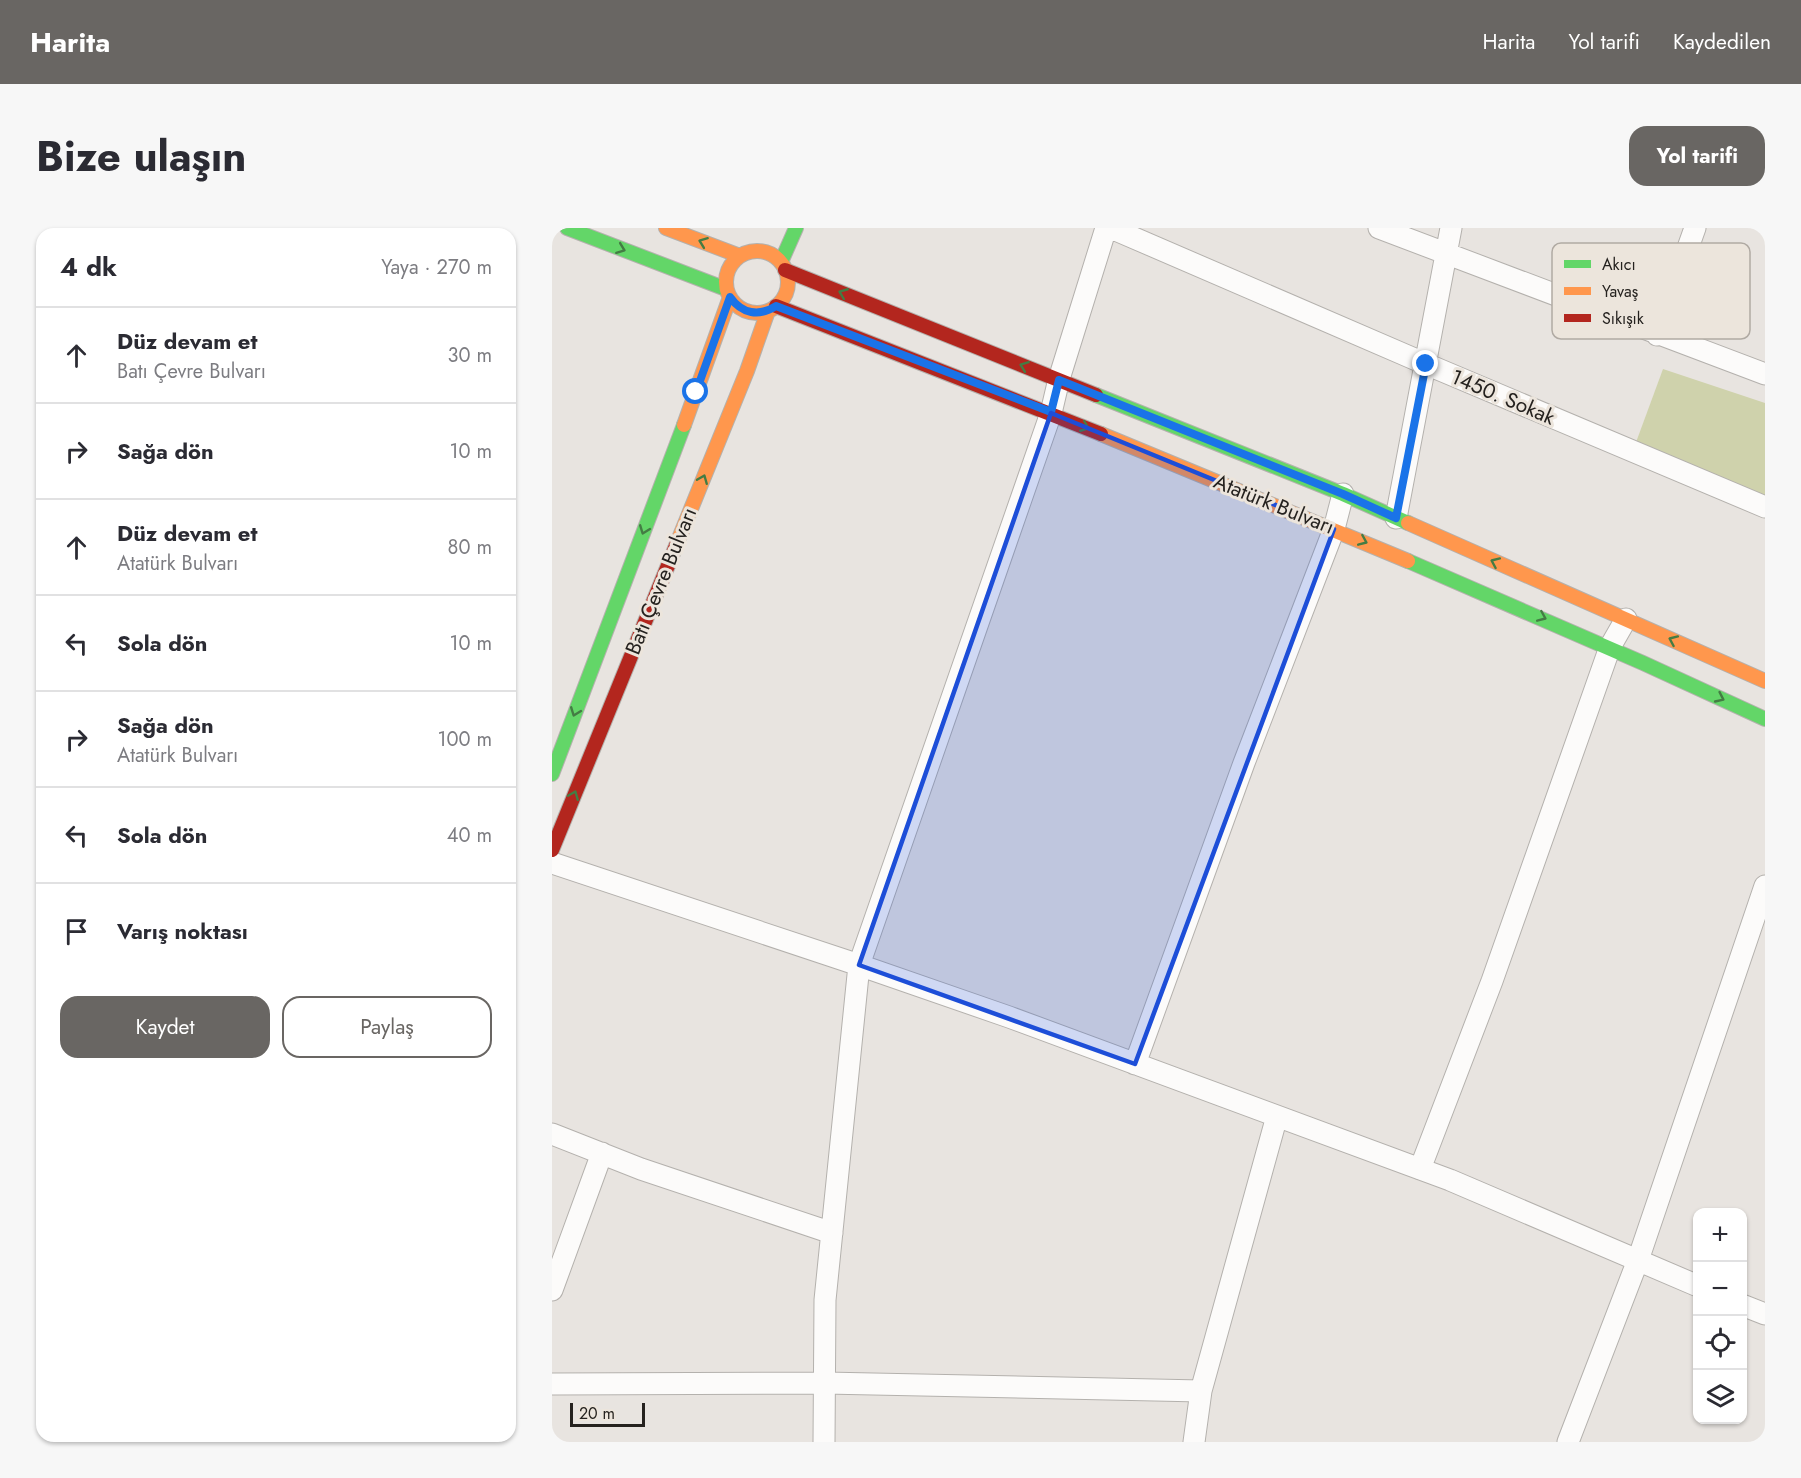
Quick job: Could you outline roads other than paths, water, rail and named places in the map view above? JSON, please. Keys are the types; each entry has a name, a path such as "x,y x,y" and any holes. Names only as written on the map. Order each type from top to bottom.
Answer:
{"main road":[{"path":"567,228 728,293"},
{"path":"666,228 744,254 766,252 783,266 788,279 783,298 772,308 750,313 735,304 728,293 728,270 744,254 753,236"},
{"path":"783,266 796,228"},
{"name":"Atatürk Bulvarı","path":"783,266 1343,494 1765,681"},
{"name":"Batı Çevre Bulvarı","path":"552,774 696,392 728,293"},
{"name":"Batı Çevre Bulvarı","path":"552,850 772,308"},
{"name":"Atatürk Bulvarı","path":"772,308 1051,412 1334,529 1610,647 1765,719"}],"street":[{"path":"824,1442 825,1300 859,965 1051,412 1106,228"},
{"name":"1450. Sokak","path":"1111,228 1765,507"},
{"path":"1379,228 1552,295"},
{"path":"1396,518 1451,228"},
{"path":"1690,243 1695,228"},
{"path":"1670,339 1765,374"},
{"path":"1136,1064 1244,763 1334,529 1343,494"},
{"path":"1420,1169 1492,981 1610,647 1626,619"},
{"path":"552,863 859,965 1277,1116 1420,1169 1693,1284"},
{"path":"1568,1442 1638,1260 1765,886"},
{"path":"1194,1442 1201,1391 1277,1116"},
{"path":"552,1134 641,1169 832,1233"},
{"path":"552,1290 602,1153"},
{"path":"1747,1307 1765,1314"},
{"path":"552,1384 825,1383 1201,1391"}]}
